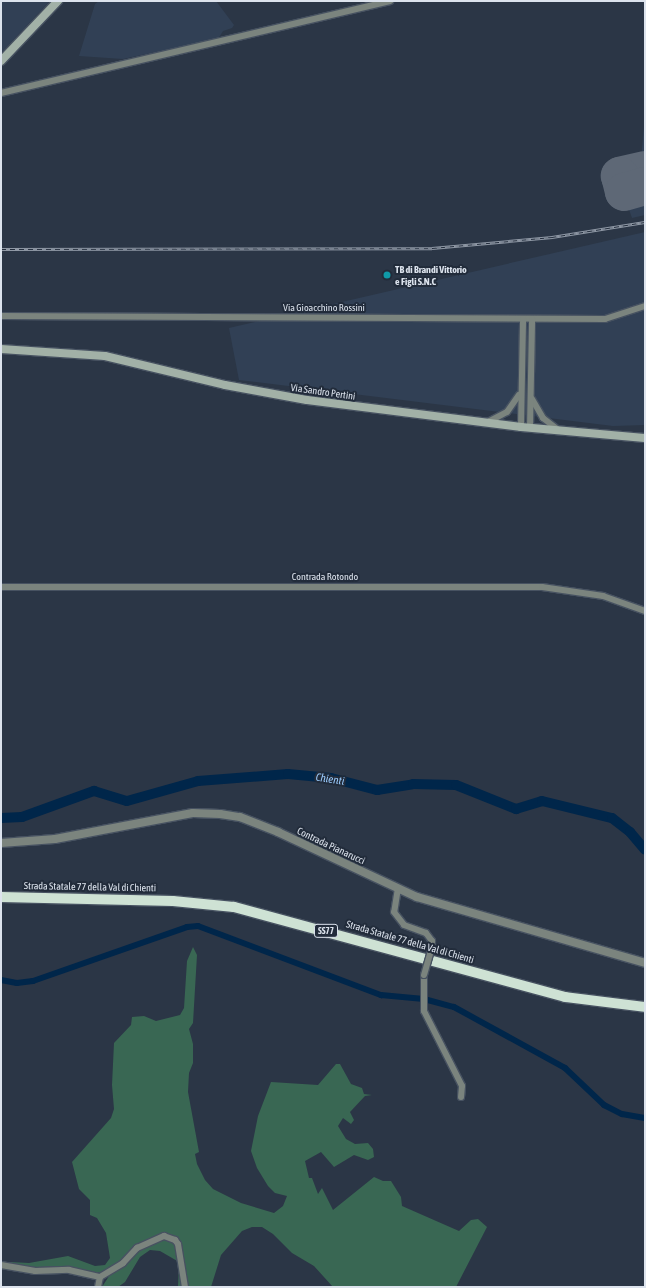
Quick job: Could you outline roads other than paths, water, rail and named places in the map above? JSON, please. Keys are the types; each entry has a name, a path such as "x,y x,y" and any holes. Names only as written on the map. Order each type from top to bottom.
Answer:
{"highway":[{"name":"Strada Statale 77 della Val di Chienti","path":"1,897 173,901 234,907 557,995 593,1002 645,1006"},
{"name":"Strada Statale 77 della Val di Chienti","path":"1,904 174,907 232,914 556,1002 592,1009 645,1013"}],"main road":[{"path":"1,61 58,1"},
{"name":"Via Sandro Pertini","path":"1,350 105,356 262,393 521,427 645,438"}],"street":[{"path":"1,94 390,1"},
{"name":"Via Gioacchino Rossini","path":"1,316 605,319 645,306"},
{"path":"521,427 523,319"},
{"path":"530,428 532,319"},
{"path":"522,361 531,361"},
{"path":"487,423 500,417 512,407 521,392"},
{"path":"530,394 543,418 555,428 566,432"},
{"name":"Contrada Rotondo","path":"1,587 542,587 603,596 645,611"},
{"name":"Contrada Pianarucci","path":"1,843 55,839 180,815 220,814 258,823 398,888 434,903 645,963"},
{"path":"398,888 394,912 404,925 426,933 432,940 432,950 424,976 424,1011 462,1086 461,1097"},
{"path":"98,1287 100,1277 123,1262 145,1243 170,1237 178,1244 185,1287"},
{"path":"1,1265 35,1271 69,1270 100,1277"}],"waterway":[{"name":"Chienti","path":"1,818 22,817 94,791 127,801 198,781 288,774 331,778 377,790 413,784 456,785 516,809 542,801 612,818 630,832 645,850"},
{"path":"1,980 17,983 33,981 187,927 198,926 381,995 424,999 454,1007 565,1068 604,1105 622,1114 645,1118"}],"railway":[{"path":"1,249 432,248 552,237 645,222"}],"place":[{"name":"TB di Brandi Vittorio e Figli S.N.C","path":"387,275"}]}
